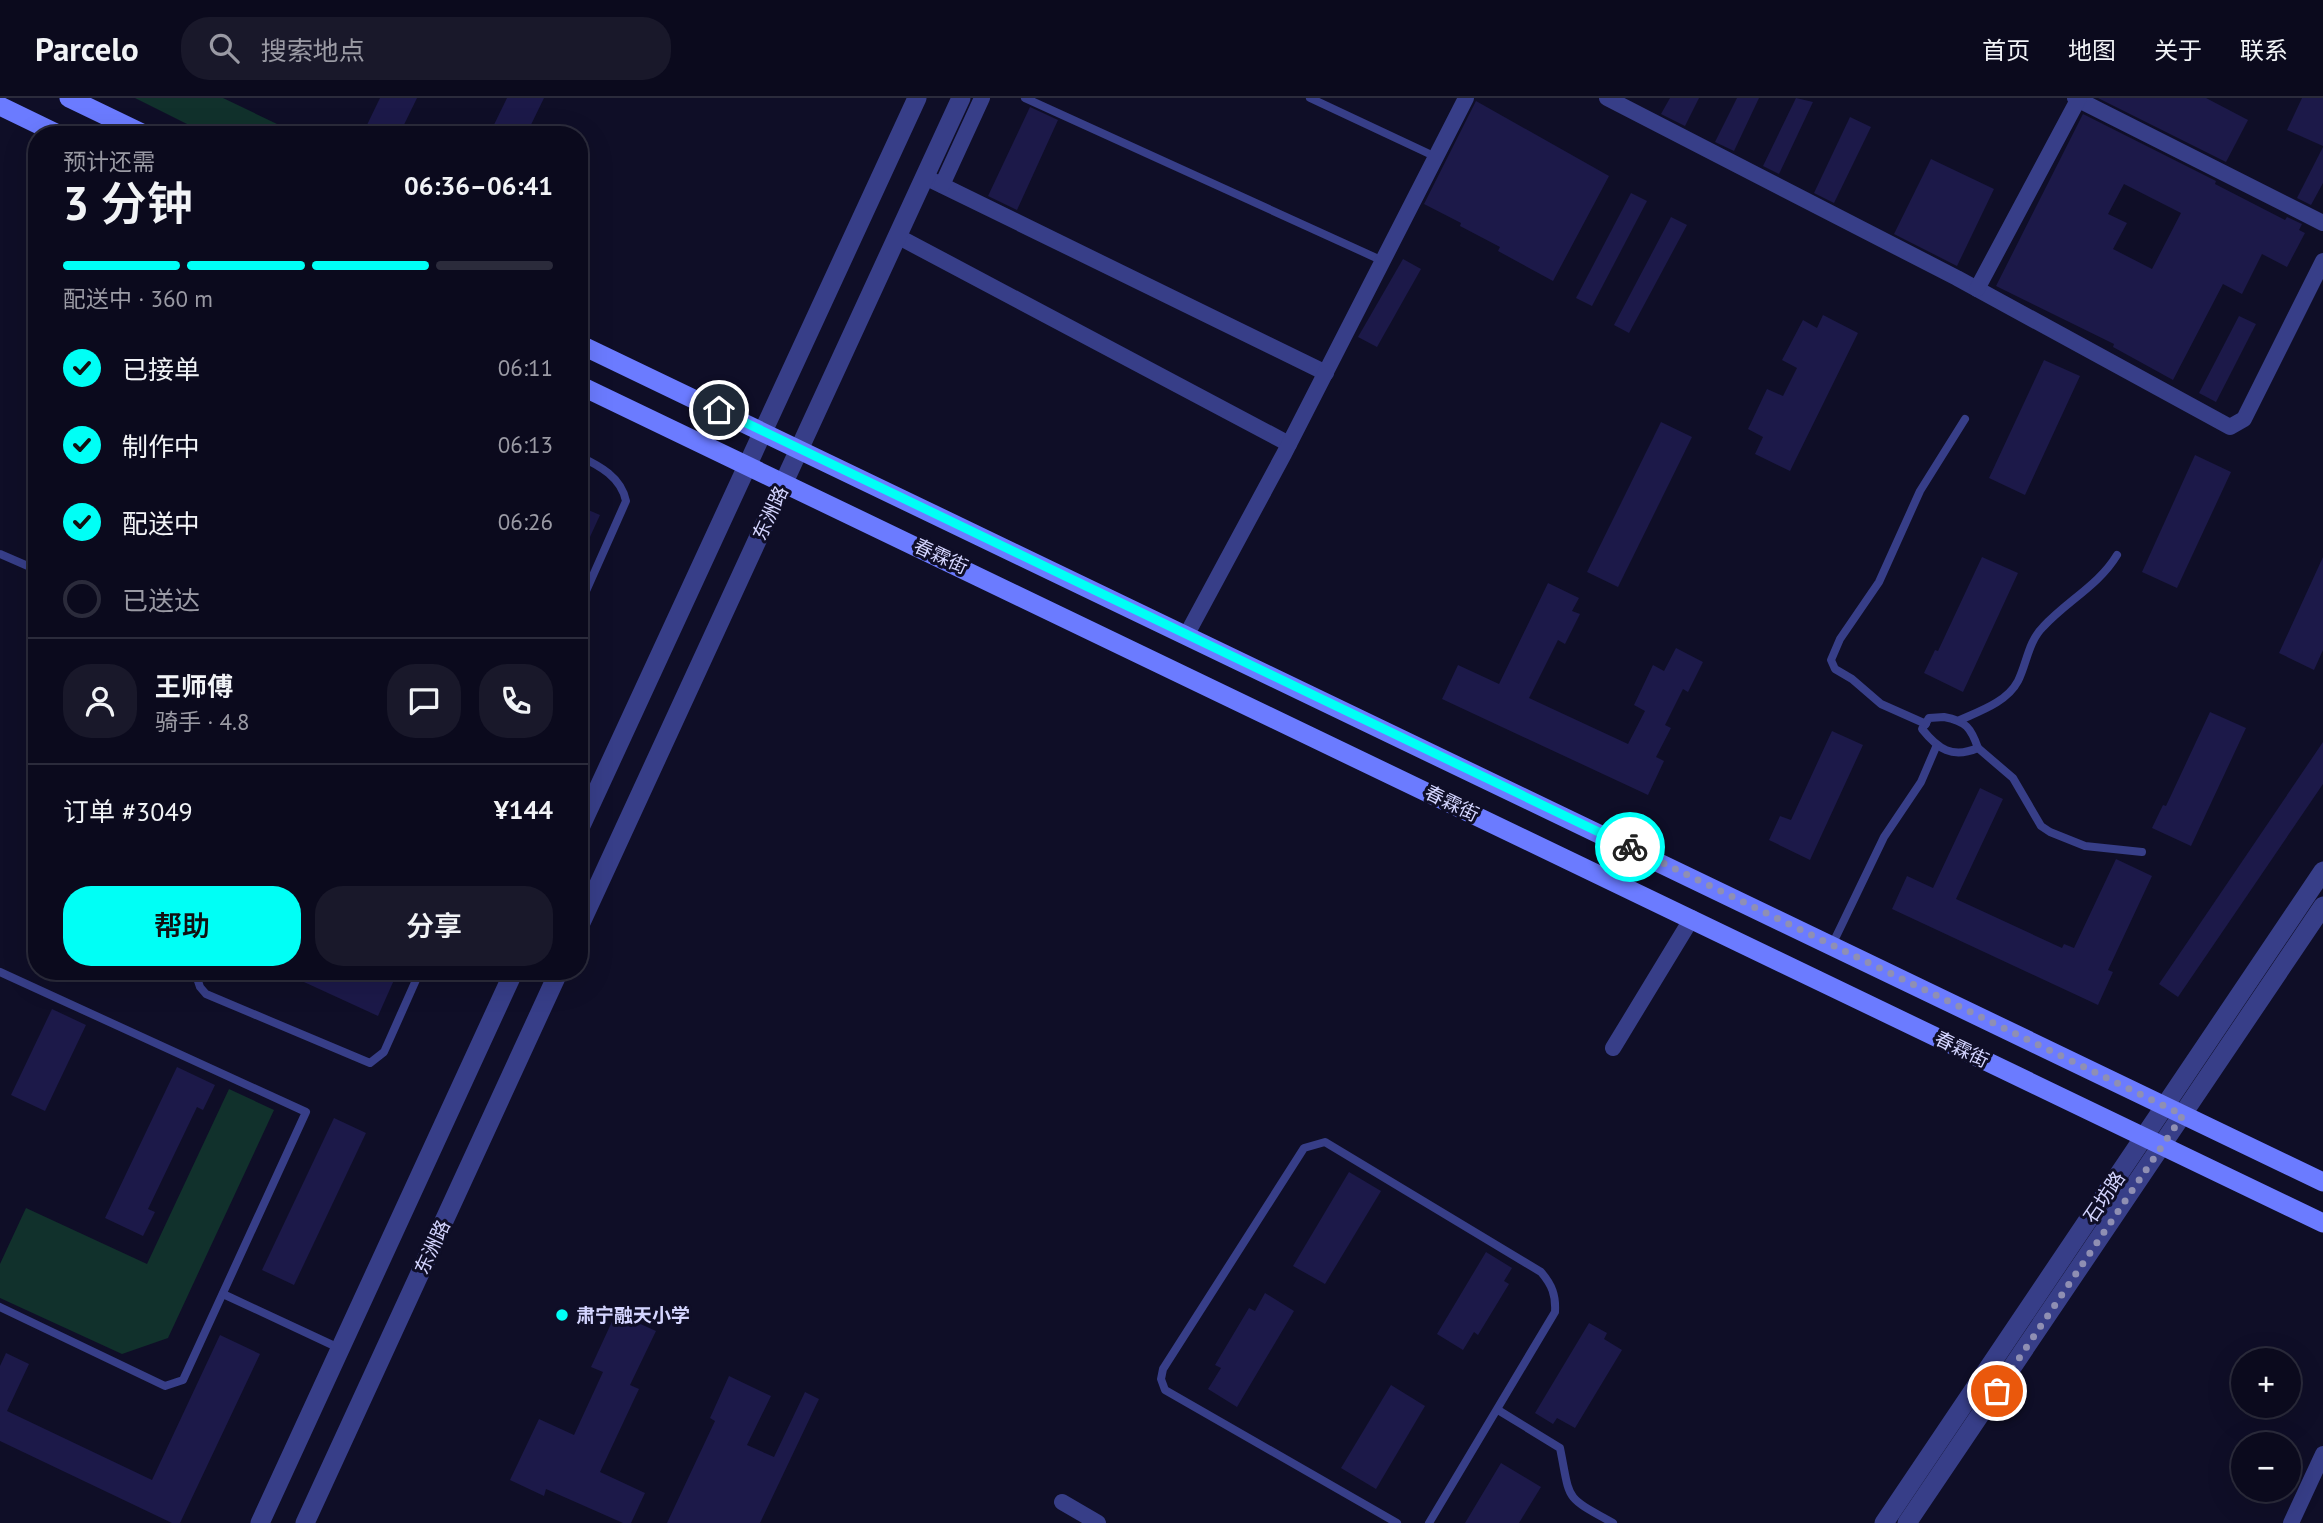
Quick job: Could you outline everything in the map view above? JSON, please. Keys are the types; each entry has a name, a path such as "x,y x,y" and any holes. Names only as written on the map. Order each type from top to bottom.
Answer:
{"main road":[{"path":"69,98 127,126"},
{"path":"0,106 41,126"},
{"name":"春霖街","path":"588,348 2323,1182"},
{"name":"春霖街","path":"588,389 2323,1223"}],"street":[{"path":"588,811 917,98"},
{"name":"东洲路","path":"588,907 897,236 933,181 961,98"},
{"path":"982,98 933,181 1326,373"},
{"path":"1187,634 1326,373 1466,98"},
{"path":"1607,98 1978,289 2230,427 2244,419 2323,261"},
{"path":"1978,289 2077,98 2323,223"},
{"path":"897,236 1289,444"},
{"name":"石坊路","path":"2175,1110 2323,871"},
{"name":"石坊路","path":"1884,1523 2175,1110 2323,906"},
{"path":"1613,1048 1692,919"},
{"path":"260,1523 510,980"},
{"name":"东洲路","path":"305,1523 555,980"},
{"name":"石坊路","path":"1907,1523 2154,1141"},
{"path":"2291,1523 2323,1454"},
{"path":"1062,1502 1098,1523"}],"lane":[{"path":"1025,98 1383,261"},
{"path":"1310,98 1436,157"},
{"path":"1926,723 1881,705 1852,679 1835,669 1831,660 1840,639 1879,582 1920,491 1965,419"},
{"path":"588,461 614,477 623,488 626,500 588,587"},
{"path":"0,554 28,566"},
{"path":"1978,748 1963,754 1936,747 1922,729 1929,718 1960,720 1988,708 2007,695 2018,682 2032,643 2042,628 2108,569 2117,555"},
{"path":"1960,720 1971,729 1978,748 2013,779 2041,826 2084,846 2142,852"},
{"path":"1832,945 1884,837 1921,782 1936,747"},
{"path":"0,972 306,1112 183,1380 165,1386 0,1307"},
{"path":"198,980 206,994 370,1063 384,1052 416,980"},
{"path":"1397,1523 1165,1390 1161,1379 1163,1369 1304,1148 1325,1142 1541,1272 1551,1283 1556,1298 1555,1312 1429,1523"},
{"path":"223,1294 341,1349"},
{"path":"1498,1410 1560,1448 1565,1483 1570,1496 1613,1523"}],"green space":[{"path":"135,98 223,98 281,126 191,126"},
{"path":"229,1089 274,1110 168,1338 122,1354 0,1298 0,1264 26,1208 147,1264"}],"building":[{"path":"380,98 417,98 403,126 366,126"},
{"path":"507,98 544,98 530,126 493,126"},
{"path":"1670,98 1699,98 1685,126 1661,114"},
{"path":"1737,98 1759,98 1734,151 1715,142"},
{"path":"1796,98 1813,102 1779,174 1763,166"},
{"path":"2098,98 2206,98 2248,120 2226,162"},
{"path":"2302,98 2323,98 2323,146 2287,130"},
{"path":"1476,101 1609,176 1553,281 1498,251 1500,247 1460,226 1461,223 1424,204"},
{"path":"1030,107 1058,120 1017,210 988,196"},
{"path":"2083,114 2216,181 2215,184 2285,220 2287,217 2302,224 2299,230 2305,233 2287,267 2262,254 2242,294 2223,284 2173,380 2113,347 2114,344 1996,286","holes":["2124,184 2181,213 2152,269 2113,249 2127,223 2108,214"]},
{"path":"1850,117 1871,127 1834,203 1814,193"},
{"path":"2323,147 2323,183 2311,205 2297,198"},
{"path":"1931,159 1994,189 1957,266 1894,234"},
{"path":"1631,193 1647,201 1592,306 1576,298"},
{"path":"1671,217 1687,225 1629,333 1614,325"},
{"path":"1403,259 1421,269 1377,347 1358,337"},
{"path":"1823,315 1858,333 1790,471 1755,454 1763,437 1748,429 1767,389 1783,396 1797,368 1782,360 1803,320 1817,328"},
{"path":"2239,316 2256,324 2216,402 2199,393"},
{"path":"2044,360 2080,376 2025,495 1989,478"},
{"path":"1661,422 1692,437 1618,587 1587,572"},
{"path":"2195,455 2231,472 2177,588 2142,572"},
{"path":"588,510 600,515 588,541"},
{"path":"1982,557 2018,573 1963,692 1924,673 1935,650 1938,651"},
{"path":"2323,557 2323,650 2314,670 2279,653"},
{"path":"1548,583 1579,598 1572,611 1580,614 1565,644 1558,640 1529,698 1628,744 1645,711 1634,705 1653,665 1664,671 1676,648 1703,662 1688,692 1683,689 1665,725 1671,728 1656,757 1664,761 1648,795 1442,699 1458,665 1499,684"},
{"path":"2210,712 2246,728 2191,846 2152,828 2163,805 2166,806"},
{"path":"1832,731 1863,745 1810,860 1769,840 1780,816 1791,820"},
{"path":"2323,742 2323,784 2178,997 2159,984"},
{"path":"1980,788 2003,799 1956,899 2062,948 2064,944 2074,948 2116,859 2152,876 2108,970 2113,972 2098,1005 1892,909 1907,876 1933,888"},
{"path":"300,980 394,980 378,1016"},
{"path":"52,1009 86,1025 45,1111 11,1095"},
{"path":"177,1067 215,1085 203,1110 197,1107 148,1209 155,1212 143,1236 105,1218"},
{"path":"334,1118 366,1133 294,1285 262,1270"},
{"path":"1349,1172 1381,1191 1325,1284 1293,1266"},
{"path":"1486,1252 1512,1268 1504,1281 1509,1284 1478,1335 1474,1332 1463,1350 1437,1334"},
{"path":"1265,1293 1294,1311 1237,1407 1208,1389 1221,1368 1215,1365 1249,1308 1255,1311"},
{"path":"616,1313 656,1331 630,1385 639,1389 600,1472 645,1493 631,1523 623,1523 546,1489 544,1496 510,1480 539,1419 574,1435 603,1372 591,1367"},
{"path":"1589,1323 1607,1333 1604,1339 1622,1350 1575,1428 1557,1418 1553,1424 1535,1413"},
{"path":"220,1335 260,1354 180,1523 172,1523 0,1441 0,1366 6,1353 29,1364 7,1411 152,1480"},
{"path":"729,1376 771,1396 747,1445 774,1457 805,1392 819,1399 760,1523 667,1523 715,1421 710,1418"},
{"path":"1391,1385 1425,1406 1376,1489 1341,1468"},
{"path":"1501,1463 1541,1487 1519,1523 1465,1523"}],"way so far":[{"path":"1630,847 2183,1115 1997,1391"}],"place":[{"name":"肃宁融天小学","path":"562,1315"}],"route":[{"path":"719,410 1630,847"}]}
